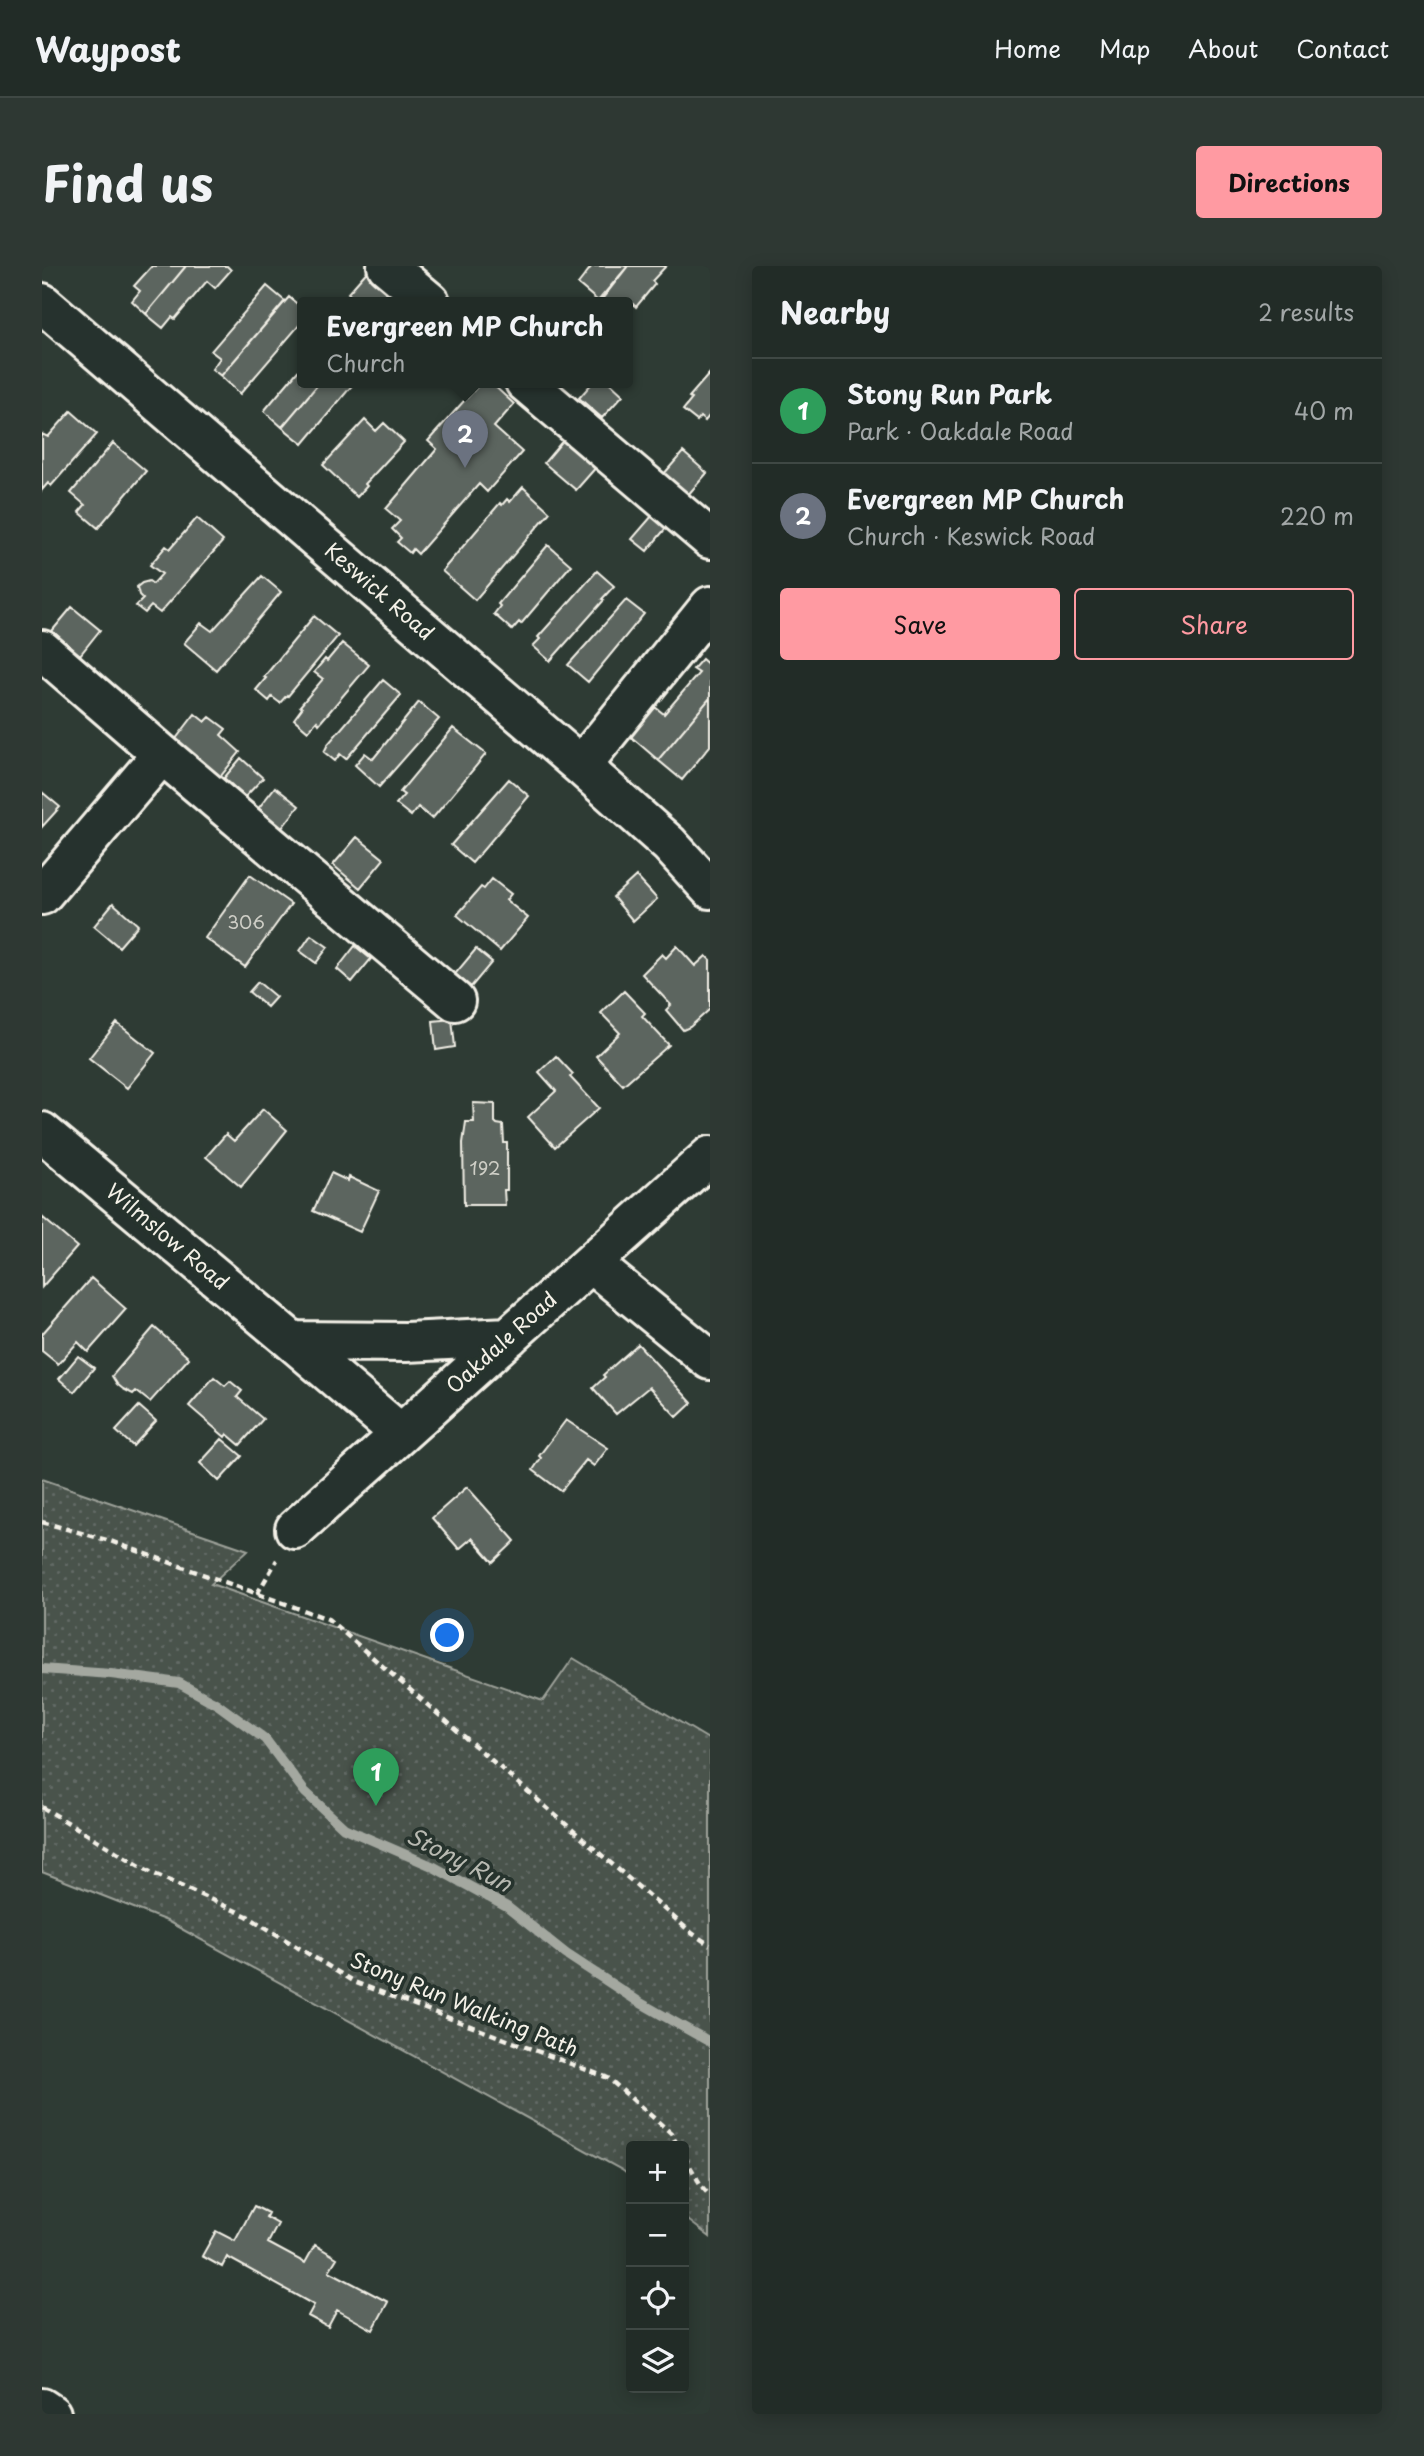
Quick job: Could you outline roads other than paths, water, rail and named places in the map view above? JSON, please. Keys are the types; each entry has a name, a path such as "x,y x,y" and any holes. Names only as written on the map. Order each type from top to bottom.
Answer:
{"street":[{"path":"387,266 424,297"},
{"name":"Keswick Road","path":"42,303 581,766 669,845 710,889"},
{"path":"532,388 710,539"},
{"path":"581,766 710,606"},
{"path":"42,650 455,1001"},
{"path":"42,895 162,754"},
{"name":"Wilmslow Road","path":"42,1132 401,1434"},
{"name":"Oakdale Road","path":"295,1529 710,1156"},
{"path":"591,1263 710,1360"},
{"path":"292,1341 406,1342 509,1337"},
{"path":"42,2408 51,2414"}],"waterway":[{"name":"Stony Run","path":"42,1669 179,1683 217,1704 265,1739 305,1792 344,1828 432,1866 507,1907 566,1954 639,2002 710,2042"}],"place":[{"name":"Evergreen MP Church","path":"465,468"},
{"name":"Stony Run Park","path":"376,1806"}]}
